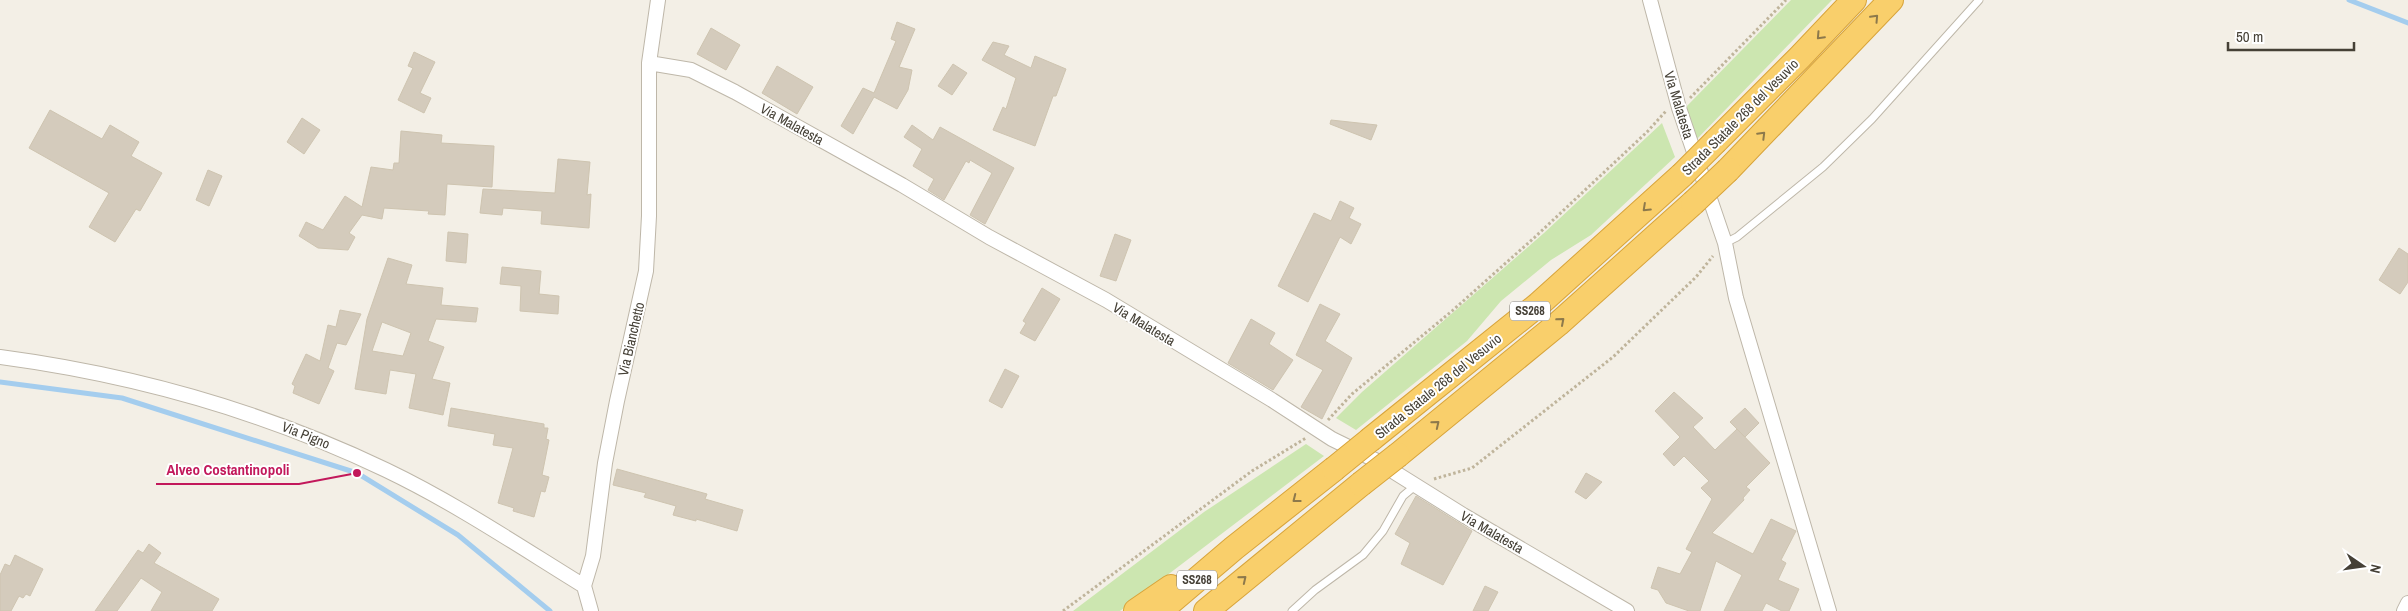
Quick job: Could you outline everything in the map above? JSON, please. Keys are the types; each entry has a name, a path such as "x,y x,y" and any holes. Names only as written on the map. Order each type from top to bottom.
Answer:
{"highway":[{"name":"Strada Statale 268 del Vesuvio","path":"1160,611 1234,548 1572,276 1716,141 1854,0"},
{"name":"Strada Statale 268 del Vesuvio","path":"1206,611 1558,324 1694,203 1892,0"},
{"path":"1136,611 1234,548"}],"street":[{"name":"Via Bianchetto","path":"584,586 593,556 605,463 615,410 646,271 650,168 649,64 658,0"},
{"name":"Via Malatesta","path":"1650,0 1679,108 1725,243 1736,298 1828,611"},
{"name":"Via Malatesta","path":"649,64 691,70 735,92 902,185 989,237 1106,300 1272,400 1318,430 1416,485 1463,516 1627,611"},
{"name":"Via Pigno","path":"0,357 100,372 220,403 272,421 328,444 419,487 584,586"},
{"path":"584,586 591,611"},
{"path":"2404,611 2408,603"}],"lane":[{"path":"1725,243 1737,237 1823,167 1872,119 1978,0"},
{"path":"1292,611 1315,590 1363,555 1383,531 1402,496 1416,485"}],"path":[{"path":"1063,611 1252,471 1318,430 1352,394 1452,311 1535,237 1647,132 1662,113 1679,108 1786,0"},
{"path":"1416,485 1472,468 1480,462 1613,357 1696,278 1725,243"}],"green space":[{"path":"1791,0 1832,0 1696,140 1686,107"},
{"path":"1662,123 1675,157 1591,235 1551,260 1501,301 1467,341 1356,430 1336,418 1362,392 1544,233"},
{"path":"1306,444 1324,456 1120,611 1073,611 1204,512"}],"building":[{"path":"897,22 915,29 899,67 912,70 908,90 897,109 874,97 853,134 841,126 863,88 874,93 896,41 891,39"},
{"path":"711,28 740,45 726,70 697,54"},
{"path":"993,42 1009,46 1004,55 1031,68 1035,56 1066,69 1056,96 1053,96 1035,146 993,130 1003,107 1006,109 1016,78 982,60"},
{"path":"414,52 435,62 420,93 431,98 424,113 398,100 413,68 408,66"},
{"path":"953,64 967,73 952,95 938,86"},
{"path":"777,66 813,87 797,114 762,93"},
{"path":"50,110 102,139 110,125 139,142 131,156 162,173 140,211 136,209 115,242 89,227 109,193 29,148"},
{"path":"302,118 320,130 304,154 287,142"},
{"path":"1331,120 1377,125 1371,140 1330,124"},
{"path":"912,125 933,140 940,127 1014,168 985,224 970,215 992,173 970,160 969,163 966,161 944,200 928,190 934,179 913,166 922,149 904,137"},
{"path":"401,131 442,135 441,143 494,146 492,187 447,184 445,215 428,214 429,211 384,208 382,219 362,215 349,233 355,237 348,250 318,248 299,236 306,222 323,230 345,196 362,207 371,167 393,170 394,163 399,163"},
{"path":"558,159 590,162 587,195 591,194 589,228 541,224 542,211 503,208 502,215 480,213 483,189 555,193"},
{"path":"208,170 222,176 209,206 196,200"},
{"path":"1340,201 1354,208 1349,218 1361,224 1351,244 1340,237 1308,302 1278,286 1314,213 1331,221"},
{"path":"448,232 468,234 466,263 446,261"},
{"path":"1115,234 1131,240 1116,281 1100,276"},
{"path":"2399,248 2408,254 2408,282 2400,294 2379,280"},
{"path":"388,258 412,265 406,284 443,288 441,305 478,308 476,322 436,319 428,341 444,347 432,379 450,383 443,415 409,408 416,374 390,370 386,394 355,389 367,319","holes":["382,322 411,333 403,356 372,351"]},
{"path":"502,267 541,271 539,294 559,296 558,314 520,311 521,286 500,284"},
{"path":"1042,288 1060,299 1035,341 1020,333 1026,323 1023,321"},
{"path":"1320,304 1340,314 1325,341 1352,358 1322,419 1301,407 1323,370 1296,355"},
{"path":"340,310 361,314 346,345 337,343 328,368 334,371 319,404 293,393 295,386 292,384 306,354 320,361 328,325 336,327"},
{"path":"1251,319 1275,333 1269,344 1293,360 1273,390 1228,363"},
{"path":"1005,369 1019,376 1002,408 989,401"},
{"path":"1674,392 1703,418 1693,427 1715,450 1737,429 1770,463 1746,487 1750,490 1743,498 1744,500 1712,533 1753,554 1771,519 1796,531 1781,560 1786,563 1778,580 1799,589 1789,611 1782,611 1766,603 1762,611 1724,611 1742,575 1716,561 1700,611 1689,611 1666,603 1658,590 1651,588 1658,567 1680,574 1692,552 1686,549 1712,499 1701,488 1709,481 1684,456 1674,466 1663,454 1680,437 1655,411"},
{"path":"451,408 544,424 544,428 548,428 546,439 549,440 542,475 549,477 545,492 541,491 534,517 513,511 514,508 498,503 513,448 493,445 495,434 448,426"},
{"path":"1745,408 1759,423 1745,437 1730,422"},
{"path":"617,469 707,494 705,499 743,510 737,531 696,519 696,521 673,515 676,506 644,497 646,493 613,485"},
{"path":"1586,473 1602,482 1586,499 1575,492"},
{"path":"1416,496 1472,531 1443,585 1401,564 1410,543 1395,534"},
{"path":"149,544 161,553 154,563 219,599 212,611 151,611 162,592 141,578 117,611 95,611 138,550 143,553"},
{"path":"15,555 43,569 30,596 26,594 23,598 19,596 11,611 0,611 0,575 5,564 10,566"},
{"path":"1485,586 1498,592 1488,611 1473,611"}],"waterway":[{"path":"2349,0 2408,23"},
{"path":"0,382 122,398 357,473 458,535 550,611"}],"place":[{"name":"Alveo Costantinopoli","path":"357,473"}]}
